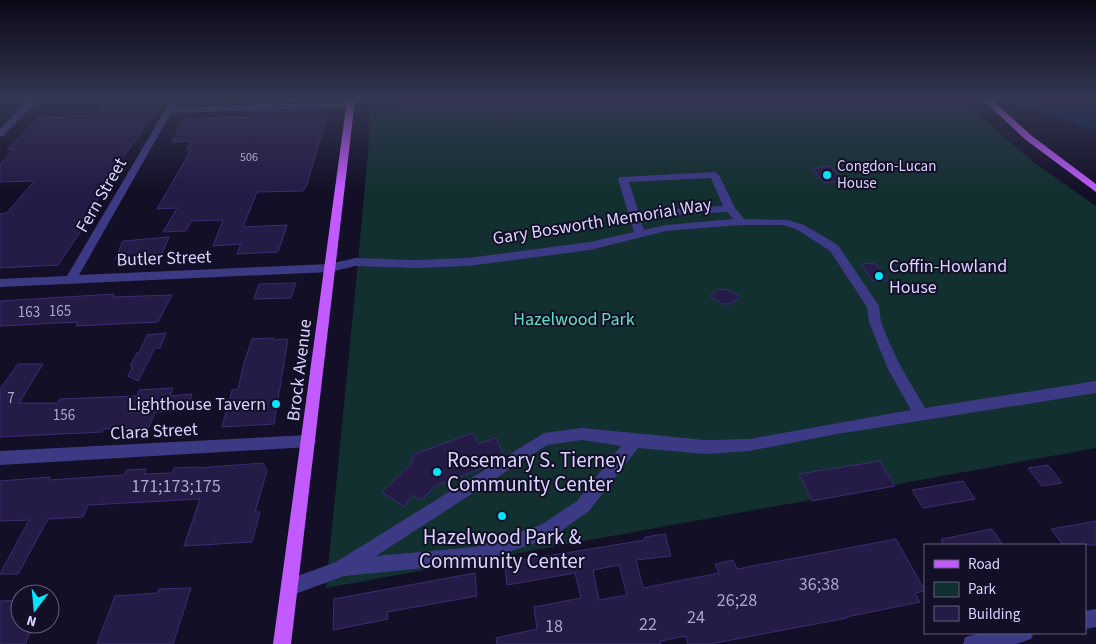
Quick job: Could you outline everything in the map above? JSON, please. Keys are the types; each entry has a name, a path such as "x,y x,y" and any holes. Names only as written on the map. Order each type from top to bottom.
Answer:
{"main road":[{"name":"Brock Avenue","path":"282,644 347,130"},
{"path":"1020,130 1034,143 1096,189"}],"street":[{"name":"Fern Street","path":"71,280 158,130"},
{"path":"640,234 623,179 714,175 730,209 741,222"},
{"path":"634,214 730,209"},
{"name":"Gary Bosworth Memorial Way","path":"330,268 355,262 414,264 468,262 590,246 666,228 741,222 783,222 800,227 834,248 873,306 875,322 883,342 921,414"},
{"name":"Butler Street","path":"0,282 330,268"},
{"path":"290,587 341,569 544,439 582,434 705,447 749,445 921,414 1096,387"},
{"name":"Clara Street","path":"0,458 309,441"},
{"path":"341,569 474,555 545,532 583,506 634,441"},
{"path":"972,644 1021,634"}],"green space":[{"name":"Hazelwood Park","path":"369,130 996,130 1036,164 1096,206 1096,448 326,588"}],"building":[{"path":"26,130 142,130 120,162 124,162 101,193 94,206 98,206 58,265 0,268 0,214 7,213 34,181 0,182 0,164 14,149 7,150"},
{"path":"178,130 323,130 306,187 303,191 257,192 243,227 287,225 278,252 237,254 241,244 213,246 223,220 191,221 186,231 163,232 177,208 157,209 191,150 187,150 191,141 172,142"},
{"name":"Congdon-Lucan House","path":"830,166 843,181 824,183 812,169"},
{"path":"169,237 158,262 137,264 140,257 115,259 123,241"},
{"path":"875,263 888,280 873,281 861,264"},
{"path":"296,283 291,298 254,299 259,284"},
{"path":"720,289 729,290 740,297 731,304 722,304 710,296"},
{"path":"114,294 113,297 172,295 158,322 76,326 78,322 0,326 0,301"},
{"path":"166,333 160,348 155,348 138,381 128,376 133,366 130,366 137,353 139,353 147,335"},
{"path":"274,338 273,340 288,339 274,424 222,427 232,390 238,389 252,339"},
{"path":"18,364 43,364 19,403 58,403 60,399 137,396 139,390 173,388 170,396 192,394 187,410 155,412 149,427 103,429 102,432 0,437 0,389"},
{"name":"Rosemary S. Tierney Community Center","path":"473,433 478,444 496,438 504,456 488,466 435,486 421,500 412,495 405,507 382,492 408,467 413,459 412,455"},
{"path":"880,461 895,486 812,501 799,474"},
{"path":"263,463 267,471 255,512 260,512 252,542 184,546 200,499 88,505 83,517 48,519 18,574 0,574 29,520 0,521 0,481 50,477 49,480 124,475 127,470 146,469 144,474 172,473 174,468"},
{"path":"1048,465 1062,483 1042,486 1028,468"},
{"path":"963,481 975,499 923,508 912,490"},
{"path":"1096,521 1096,545 1062,544 1051,529"},
{"path":"992,529 1002,544 942,544 942,539"},
{"path":"665,534 671,556 636,560 643,588 719,573 715,564 733,560 737,569 896,539 924,591 915,593 920,602 710,644 688,644 686,636 660,641 661,644 497,644 496,638 537,629 534,607 581,598 575,573 507,585 505,567 517,565 516,561 645,540 645,537","holes":["619,565 627,595 599,600 593,570"]},
{"path":"475,573 477,596 387,612 388,619 333,630 334,599"},
{"path":"191,588 173,644 97,644 115,596 158,593 159,589"},
{"path":"10,600 10,634 30,634 25,644 0,644 0,601"}],"place":[{"name":"Congdon-Lucan House","path":"827,175"},
{"name":"Coffin-Howland House","path":"879,276"},
{"name":"Lighthouse Tavern","path":"276,404"},
{"name":"Rosemary S. Tierney Community Center","path":"437,472"},
{"name":"Hazelwood Park & Community Center","path":"502,516"}]}
